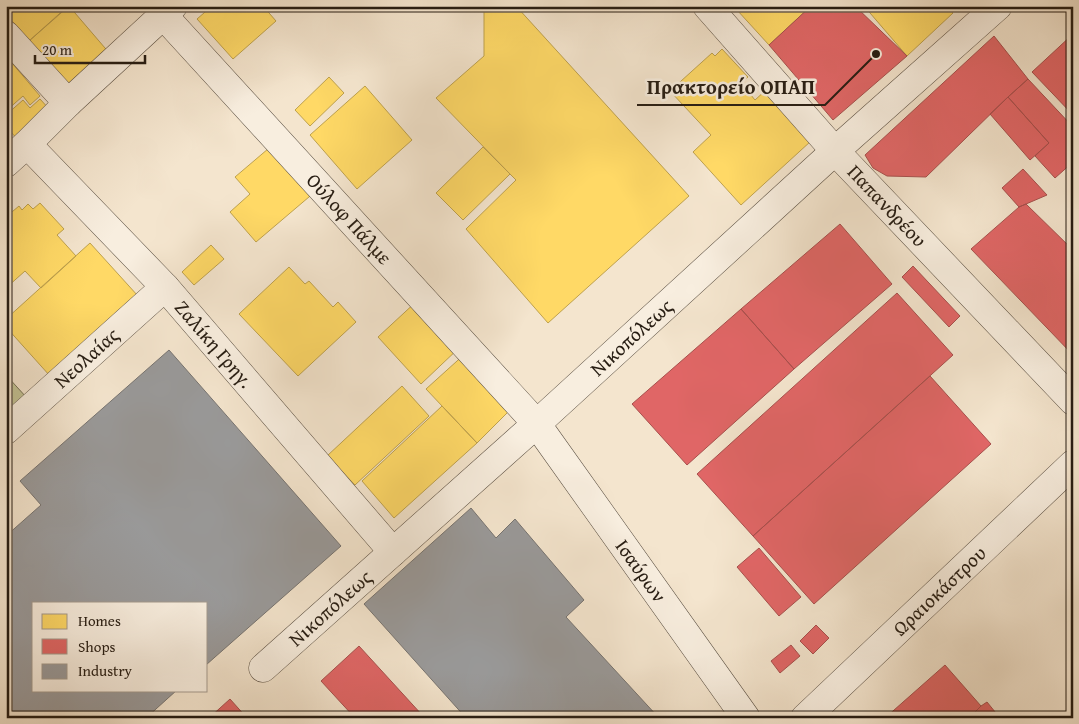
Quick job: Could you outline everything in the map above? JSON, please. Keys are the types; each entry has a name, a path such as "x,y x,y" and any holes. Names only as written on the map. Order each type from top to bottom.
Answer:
{"street":[{"name":"Παπανδρέου","path":"707,6 836,151 1073,401"},
{"name":"Νικοπόλεως","path":"263,668 536,423 990,9"},
{"path":"6,163 168,11"},
{"name":"Ούλοφ Πάλμε","path":"168,11 536,423"},
{"path":"6,36 68,103"},
{"name":"Ζαλίκη Γρηγ.","path":"27,144 165,288 393,552"},
{"name":"Νεολαίας","path":"6,430 165,288"},
{"name":"Ισαύρων","path":"536,423 746,718"},
{"name":"Ωραιοκάστρου","path":"805,718 1073,464"}],"green space":[{"path":"6,375 27,398 6,416"}],"building: Homes":[{"path":"6,6 68,6 29,41 6,14"},
{"path":"69,6 111,55 72,89 29,41"},
{"path":"212,6 263,6 276,21 233,59 197,19"},
{"path":"484,6 516,6 689,196 548,323 466,229 516,180 436,98 484,56"},
{"path":"741,6 811,6 769,45 737,10"},
{"path":"864,6 947,6 953,13 907,56"},
{"path":"722,49 748,77 741,83 755,100 766,90 811,141 741,205 693,152 711,135 670,91 712,53 715,56"},
{"path":"6,56 40,96 30,105 23,96 6,111"},
{"path":"329,77 344,93 310,126 295,110"},
{"path":"365,86 412,140 357,189 310,135"},
{"path":"40,99 50,110 17,139 6,126 6,115 23,100 30,108"},
{"path":"275,143 316,191 256,242 230,212 250,194 235,177"},
{"path":"483,147 510,174 463,220 436,193"},
{"path":"40,203 64,229 57,235 76,256 41,288 25,271 6,288 6,217 19,206 22,210 28,204 33,209"},
{"path":"90,243 138,296 50,376 6,327 6,319"},
{"path":"211,245 224,259 194,285 182,272"},
{"path":"289,267 305,284 309,281 333,307 338,302 356,322 298,376 239,314"},
{"path":"418,300 460,347 421,384 378,337"},
{"path":"467,352 515,405 477,443 426,389"},
{"path":"402,386 429,416 355,485 327,456"},
{"path":"442,406 477,443 394,518 362,481"}],"building: Shops":[{"path":"811,6 855,6 907,56 833,120 769,45"},
{"path":"1073,34 1073,115 1032,72"},
{"path":"994,36 1028,79 926,177 887,176 873,168 865,155"},
{"path":"1028,79 1073,127 1073,162 1055,178 1035,156 1049,143 1008,97"},
{"path":"1008,97 1049,143 1030,160 990,114"},
{"path":"1023,169 1047,195 1019,207 1002,188"},
{"path":"1026,204 1073,250 1073,355 971,249 1019,207"},
{"path":"840,224 892,284 794,369 741,309"},
{"path":"913,266 960,316 949,327 902,277"},
{"path":"897,293 953,355 753,536 697,474"},
{"path":"741,309 794,369 687,465 632,404"},
{"path":"930,376 991,444 814,604 753,536"},
{"path":"759,548 801,597 779,616 737,567"},
{"path":"816,625 829,638 813,654 800,641"},
{"path":"791,645 800,656 780,673 771,661"},
{"path":"359,646 423,716 421,718 355,718 321,681"},
{"path":"945,665 981,706 969,718 885,718"},
{"path":"230,699 247,718 209,718"},
{"path":"987,702 1000,718 969,718 981,706"}],"building: Industry":[{"path":"169,350 341,546 208,663 208,602 32,602 32,692 175,692 146,718 6,718 6,536 41,505 20,481"},
{"path":"471,508 496,538 515,519 584,600 566,617 659,718 466,718 364,604"}],"place":[{"name":"Πρακτορείο ΟΠΑΠ","path":"876,54"}]}
